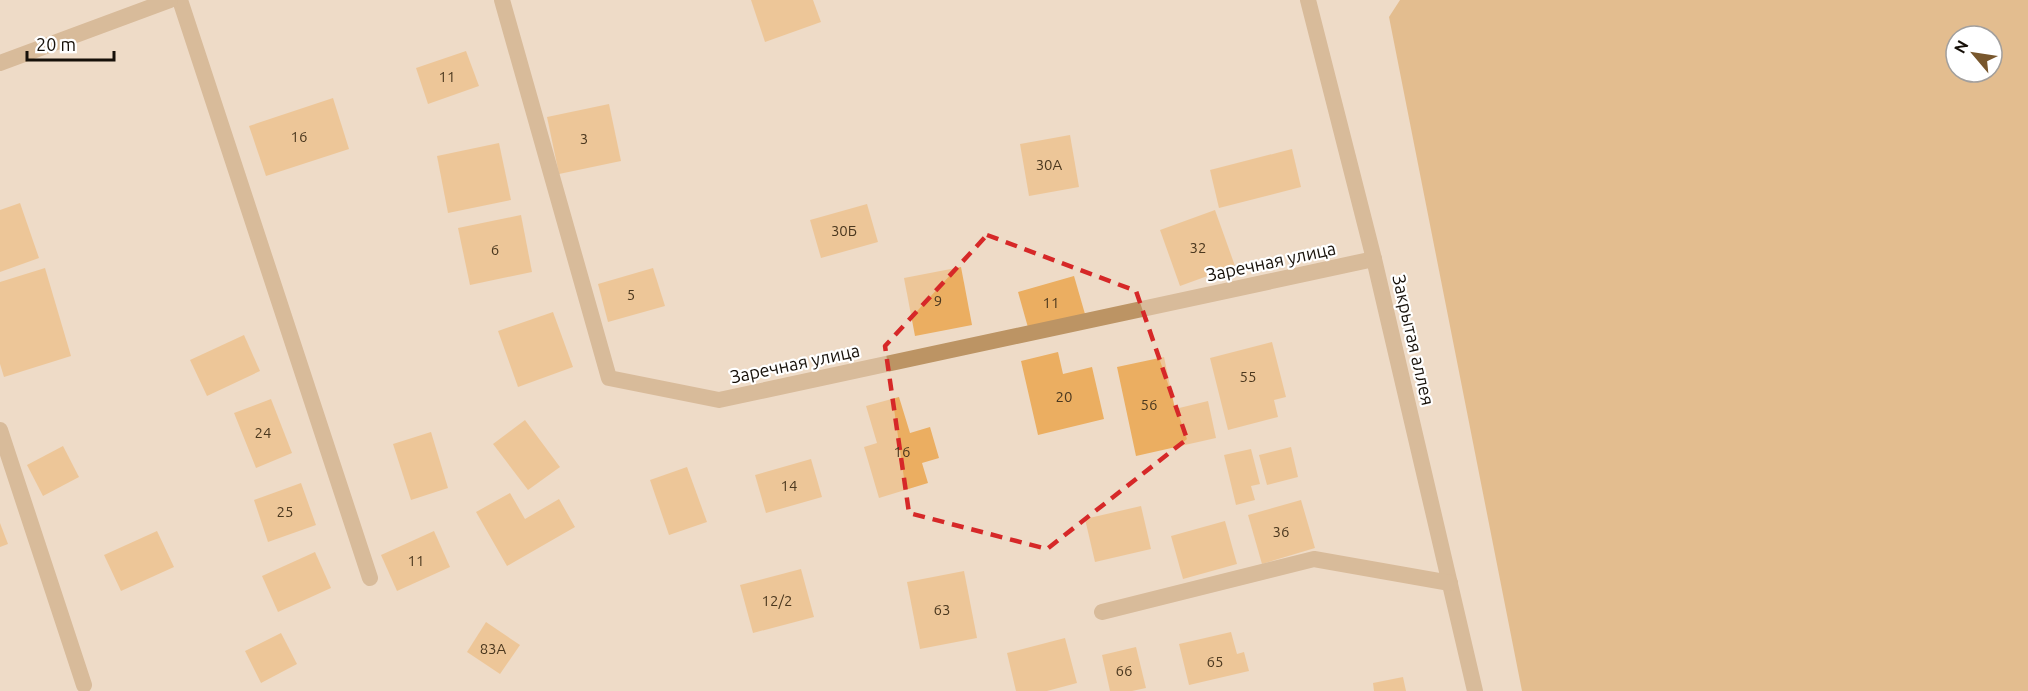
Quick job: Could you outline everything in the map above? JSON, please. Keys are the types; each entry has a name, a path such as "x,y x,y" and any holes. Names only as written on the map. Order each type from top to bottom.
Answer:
{"lane":[{"path":"0,63 170,0"},
{"path":"180,0 370,578"},
{"name":"Заречная улица","path":"502,0 609,378 719,400 1374,259"},
{"name":"Закрытая аллея","path":"1308,0 1374,259 1475,691"},
{"path":"0,430 84,685"},
{"path":"1102,612 1314,559 1450,583"}],"highlighted area":[{"path":"987,235 1136,291 1187,439 1047,549 909,513 885,346"}],"shaded area":[{"path":"1400,0 2028,0 2028,691 1522,691 1389,17"}],"building":[{"path":"751,0 813,0 821,22 765,42"},
{"path":"466,51 479,86 428,104 416,68"},
{"path":"333,98 349,149 266,176 249,126"},
{"path":"609,104 621,161 559,174 547,117"},
{"path":"1070,135 1079,187 1029,196 1020,144"},
{"path":"499,143 511,200 448,213 437,156"},
{"path":"1292,149 1301,187 1219,208 1210,170"},
{"path":"20,203 39,258 0,272 0,210"},
{"path":"867,204 878,242 821,258 810,220"},
{"path":"1215,210 1235,266 1180,286 1160,230"},
{"path":"521,215 532,272 470,285 458,228"},
{"path":"961,267 972,325 915,336 904,278"},
{"path":"45,268 71,356 4,377 0,364 0,282"},
{"path":"653,268 665,306 608,322 598,284"},
{"path":"1074,276 1085,314 1029,331 1018,292"},
{"path":"553,312 573,367 518,387 498,331"},
{"path":"244,335 260,371 207,396 190,360"},
{"path":"1272,342 1286,397 1274,400 1278,417 1228,430 1210,358"},
{"path":"1058,352 1063,374 1092,367 1104,419 1038,435 1021,361"},
{"path":"1164,357 1175,409 1208,401 1216,438 1136,456 1117,367"},
{"path":"899,397 910,433 930,427 939,458 922,463 928,483 879,498 864,447 877,443 866,406"},
{"path":"271,399 292,453 256,468 234,413"},
{"path":"525,420 560,467 528,490 493,444"},
{"path":"431,432 448,488 411,500 393,444"},
{"path":"63,446 79,477 43,496 27,465"},
{"path":"1291,447 1298,477 1267,485 1259,455"},
{"path":"1251,449 1260,484 1251,486 1255,500 1236,505 1224,455"},
{"path":"811,459 822,497 766,513 755,475"},
{"path":"687,467 707,522 669,535 650,480"},
{"path":"301,483 316,525 268,542 254,500"},
{"path":"510,493 525,519 559,499 575,527 507,566 476,512"},
{"path":"1301,500 1315,548 1262,564 1248,515"},
{"path":"1141,506 1151,549 1095,562 1085,519"},
{"path":"1225,521 1237,564 1183,579 1171,536"},
{"path":"0,523 8,544 0,547"},
{"path":"157,531 174,567 121,591 104,555"},
{"path":"434,531 450,567 397,591 381,555"},
{"path":"315,552 331,588 278,612 262,576"},
{"path":"801,569 814,617 753,633 740,585"},
{"path":"964,571 977,638 920,649 907,582"},
{"path":"486,622 520,645 500,674 467,652"},
{"path":"1231,632 1237,654 1244,652 1249,671 1189,685 1179,644"},
{"path":"281,633 297,664 261,683 245,651"},
{"path":"1065,638 1077,683 1047,691 1016,691 1007,653"},
{"path":"1136,647 1146,688 1132,691 1110,691 1102,655"},
{"path":"1403,677 1406,691 1374,691 1373,683"}]}
